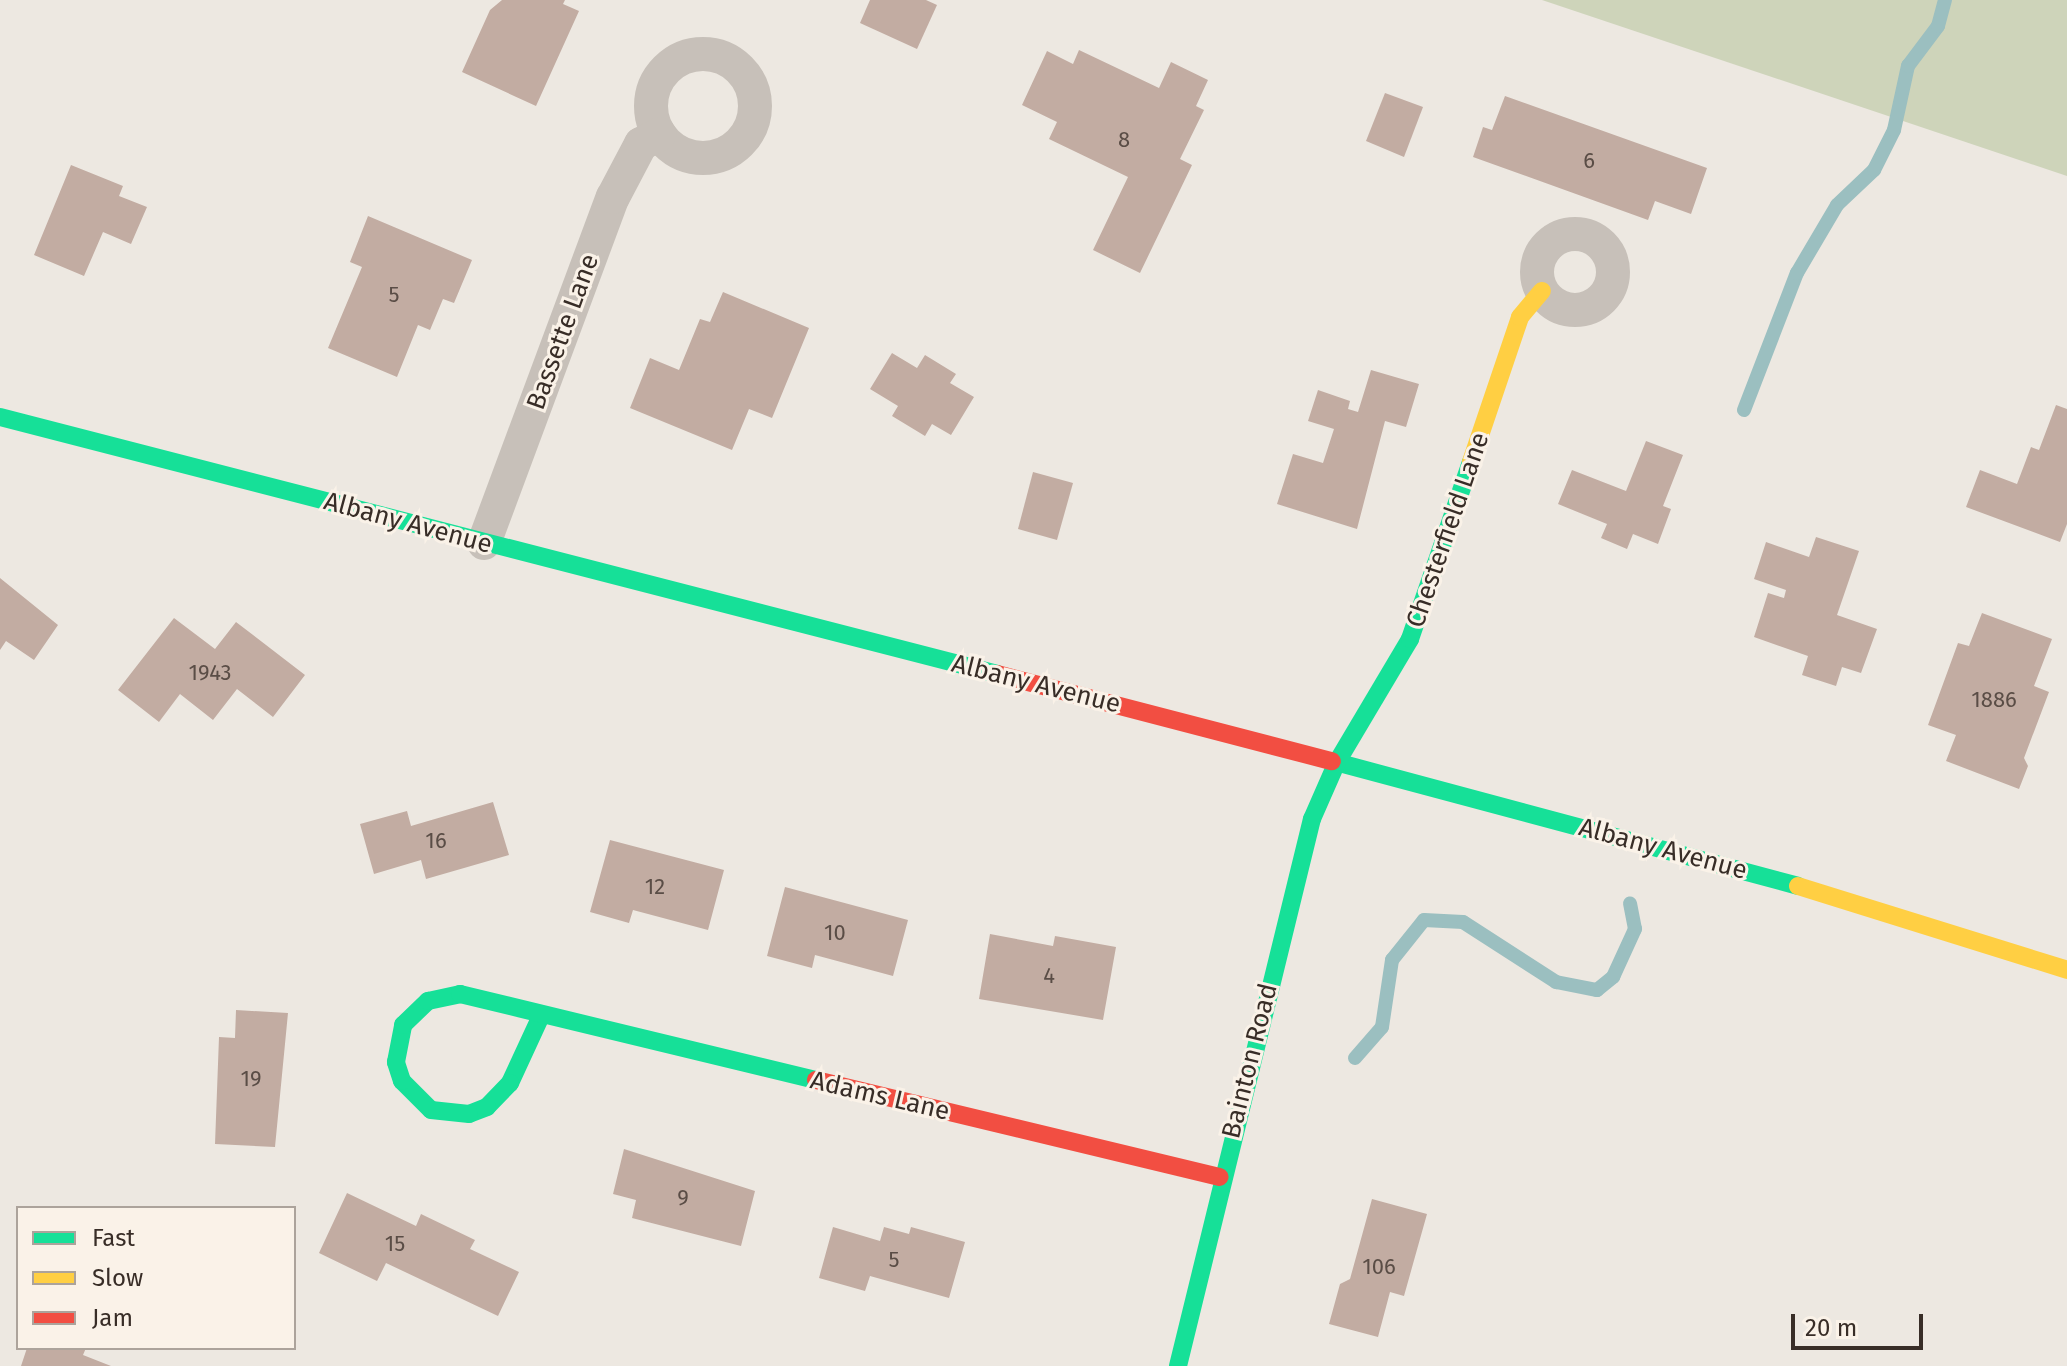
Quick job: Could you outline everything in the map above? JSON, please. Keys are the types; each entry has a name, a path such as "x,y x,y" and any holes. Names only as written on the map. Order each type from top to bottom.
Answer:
{"main road":[{"name":"Chesterfield Lane","path":"1337,762 1410,639 1520,317 1542,291"},
{"name":"Albany Avenue","path":"0,417 1337,762 1811,889 2067,970"},
{"name":"Bainton Road","path":"1178,1366 1220,1177 1312,819 1337,762"},
{"name":"Adams Lane","path":"540,1018 510,1083 487,1107 469,1114 431,1110 402,1081 397,1042 403,1025 428,1001 460,994 540,1018 1220,1177"}],"street":[{"name":"Bassette Lane","path":"484,543 613,197 641,144 660,134"}],"green space":[{"path":"1542,0 2067,0 2067,176"}],"building":[{"path":"502,0 565,0 563,4 579,11 536,106 462,72 490,10"},
{"path":"870,0 926,0 937,5 917,49 860,23"},
{"path":"1079,50 1159,88 1171,62 1208,80 1196,106 1204,110 1180,159 1192,165 1140,273 1093,250 1128,177 1049,139 1057,122 1022,105 1047,51 1073,64"},
{"path":"1385,93 1423,107 1404,157 1366,141"},
{"path":"1505,96 1707,168 1691,214 1655,201 1648,220 1473,157 1483,127 1492,130"},
{"path":"71,165 123,186 119,196 147,207 131,244 103,232 84,276 34,255"},
{"path":"368,216 472,260 454,303 443,299 430,330 418,325 397,377 328,348 362,267 350,262"},
{"path":"723,292 809,328 772,418 749,409 732,450 630,408 650,358 679,370 700,319 710,322"},
{"path":"892,353 917,368 925,355 956,374 950,383 974,397 951,435 932,424 925,436 892,416 898,406 870,389"},
{"path":"1371,370 1419,384 1406,427 1385,421 1357,529 1277,504 1293,454 1323,463 1334,429 1308,421 1318,390 1350,401 1348,409 1358,412"},
{"path":"2056,405 2067,409 2067,524 2060,542 1966,507 1980,470 2017,484 2031,447 2039,450"},
{"path":"1646,441 1683,455 1663,506 1671,509 1658,544 1633,534 1627,549 1601,538 1607,524 1558,504 1572,470 1626,491"},
{"path":"1033,472 1073,483 1057,540 1018,529"},
{"path":"1816,537 1859,551 1837,615 1877,629 1861,673 1842,667 1836,686 1802,675 1808,656 1754,637 1768,593 1784,598 1786,590 1754,579 1766,542 1809,557"},
{"path":"0,578 58,625 34,660 6,641 0,650"},
{"path":"1982,613 2052,639 2034,686 2049,692 2024,758 2028,766 2019,789 1946,761 1956,735 1928,725 1958,643 1969,646"},
{"path":"174,618 215,649 236,622 305,675 273,717 237,689 213,720 180,694 159,722 118,690"},
{"path":"493,802 509,855 426,879 421,860 374,874 360,824 407,811 411,826"},
{"path":"610,840 724,870 708,930 633,910 629,923 590,912"},
{"path":"785,887 908,920 893,976 815,955 812,968 767,956"},
{"path":"990,934 1053,946 1055,936 1116,947 1103,1020 979,999"},
{"path":"236,1010 288,1013 275,1147 215,1144 219,1037 235,1038"},
{"path":"624,1149 755,1191 741,1246 632,1218 636,1200 613,1194"},
{"path":"347,1193 416,1226 421,1214 475,1240 470,1249 519,1272 498,1316 386,1263 377,1281 319,1253"},
{"path":"1372,1199 1427,1214 1404,1296 1390,1292 1378,1337 1329,1324 1340,1284 1350,1279"},
{"path":"833,1227 880,1241 884,1227 909,1234 911,1227 965,1242 949,1298 870,1276 865,1291 819,1278"},
{"path":"26,1350 85,1350 83,1355 111,1366 21,1366"}],"waterway":[{"path":"1744,410 1797,273 1837,205 1874,170 1894,130 1908,66 1938,26 1945,0"},
{"path":"1355,1058 1382,1027 1392,960 1424,920 1463,922 1556,982 1597,990 1613,977 1635,929 1630,903"}],"traffic: fast":[{"path":"0,417 997,674"},
{"path":"1178,1366 1312,819 1337,762 1410,639 1471,462"},
{"path":"1332,761 1798,886"},
{"path":"540,1018 510,1083 487,1107 469,1114 431,1110 402,1081 396,1062 403,1025 428,1001 460,994 816,1080"}],"traffic: slow":[{"path":"1471,462 1520,317 1542,291"},
{"path":"1798,886 2067,970"}],"traffic: jam":[{"path":"997,674 1332,761"},
{"path":"816,1080 1220,1177"}]}
